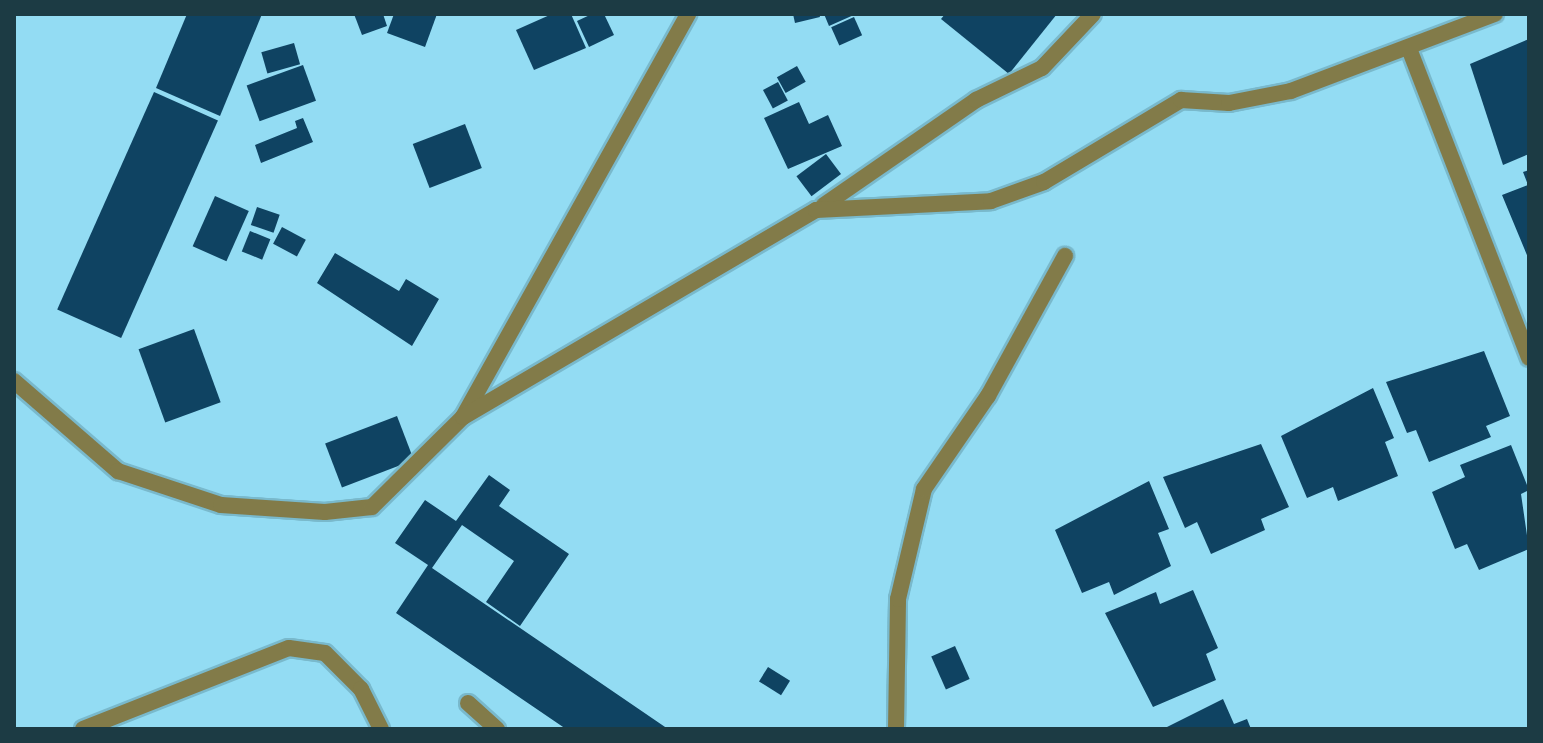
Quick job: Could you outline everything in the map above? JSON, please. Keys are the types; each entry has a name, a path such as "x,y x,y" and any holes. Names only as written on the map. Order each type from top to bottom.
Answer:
{"street":[{"path":"463,417 688,14"},
{"path":"14,381 118,471 221,505 325,512 372,507 463,417 816,210 976,100 1042,68 1093,14"},
{"path":"816,210 991,201 1044,182 1181,100 1229,103 1291,91 1410,51 1495,14"},
{"path":"1410,51 1529,358"},
{"path":"896,729 898,599 924,489 988,396 1065,256"},
{"path":"83,729 289,648 325,653 361,689 381,729"},
{"path":"468,703 497,729"}],"building":[{"path":"187,14 262,14 220,116 156,88"},
{"path":"354,14 383,14 387,26 362,35"},
{"path":"394,14 437,14 425,47 387,33"},
{"path":"552,14 571,14 586,48 534,70 516,30"},
{"path":"592,14 604,14 614,35 589,47 577,21"},
{"path":"793,14 819,14 820,17 795,23"},
{"path":"824,14 856,14 829,26"},
{"path":"945,14 1057,14 1009,74 941,19"},
{"path":"854,17 862,35 839,45 831,27"},
{"path":"1529,39 1529,154 1503,165 1470,64"},
{"path":"294,43 300,64 267,74 261,52"},
{"path":"303,65 316,101 260,121 247,86"},
{"path":"797,66 806,82 786,93 777,77"},
{"path":"778,82 788,101 773,109 763,90"},
{"path":"154,92 218,120 121,338 57,309"},
{"path":"799,102 809,124 828,115 842,146 788,169 764,118"},
{"path":"303,118 313,142 261,163 255,145 297,128 295,121"},
{"path":"465,124 482,168 430,188 413,144"},
{"path":"826,154 841,174 811,196 796,176"},
{"path":"1529,170 1529,260 1502,195 1528,185 1523,172"},
{"path":"215,196 249,211 226,261 193,246"},
{"path":"257,207 280,215 274,233 251,225"},
{"path":"282,227 306,240 297,256 273,244"},
{"path":"250,231 270,239 262,260 242,251"},
{"path":"335,253 399,291 406,279 439,299 412,346 317,283"},
{"path":"194,329 221,402 165,422 139,349"},
{"path":"1484,351 1510,416 1486,426 1491,437 1429,462 1416,430 1407,433 1386,382"},
{"path":"1373,388 1394,438 1385,442 1398,476 1338,501 1333,487 1307,498 1281,436"},
{"path":"397,416 414,460 342,487 325,444"},
{"path":"1261,444 1289,507 1261,519 1265,530 1211,554 1197,522 1185,528 1163,477"},
{"path":"1511,445 1529,490 1521,494 1529,549 1479,570 1467,544 1455,549 1432,492 1465,477 1460,465"},
{"path":"489,475 510,490 499,506 569,554 520,626 486,602 514,561 462,525 432,568 668,729 566,729 396,613 428,565 395,543 425,500 456,521"},
{"path":"1149,481 1169,529 1158,533 1171,566 1114,595 1109,582 1082,593 1055,530"},
{"path":"1193,590 1218,648 1206,654 1216,680 1153,707 1105,613 1156,592 1160,604"},
{"path":"955,646 970,679 946,689 931,657"},
{"path":"768,667 790,681 781,695 759,681"},
{"path":"1223,699 1234,724 1247,719 1251,729 1163,729"}]}
